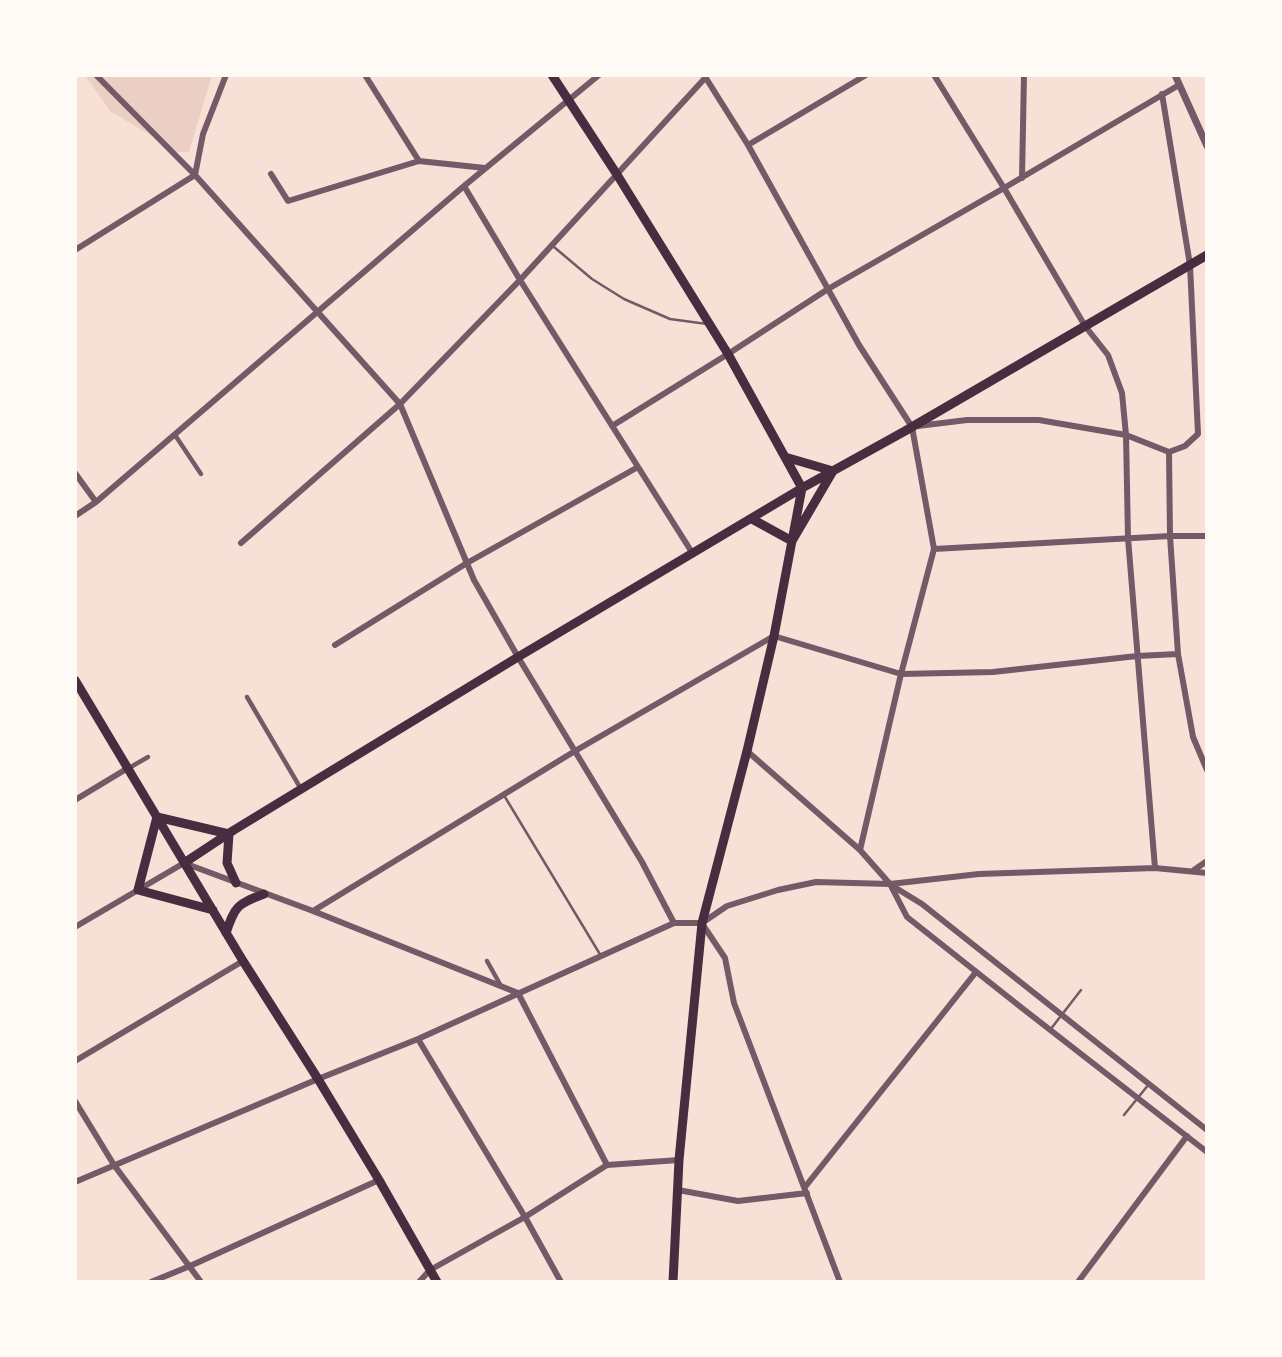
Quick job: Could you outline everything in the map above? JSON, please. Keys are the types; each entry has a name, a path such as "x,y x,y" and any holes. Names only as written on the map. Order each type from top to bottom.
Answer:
{"main road":[{"path":"552,75 728,354 802,488 774,636 702,923 679,1160 673,1282"},
{"path":"184,863 518,657 802,488 1207,255"},
{"path":"785,457 833,471"},
{"path":"792,541 833,471"},
{"path":"752,519 792,541"},
{"path":"75,680 243,961 379,1180 438,1282"},
{"path":"157,817 229,834"},
{"path":"157,817 138,890 212,910"},
{"path":"229,834 227,863 236,883"},
{"path":"226,933 233,913 240,904 264,894"}],"street":[{"path":"96,75 195,175 400,404 474,580 642,862 674,922"},
{"path":"75,250 195,175 203,134 226,75"},
{"path":"365,75 419,161"},
{"path":"75,516 96,502 464,186 599,75"},
{"path":"748,145 866,75"},
{"path":"934,75 1085,326 1108,355 1122,393 1126,435 1128,538 1155,868"},
{"path":"1022,178 1024,75"},
{"path":"1175,75 1207,146"},
{"path":"241,543 400,404 520,280 705,76 748,145 859,345 912,427 934,549 901,674 860,850"},
{"path":"612,426 828,289 1179,85"},
{"path":"1162,94 1190,265 1198,434"},
{"path":"271,174 288,201 419,161 486,169"},
{"path":"464,186 520,280 694,554"},
{"path":"912,427 967,420 1039,420 1126,435 1169,452 1185,446 1198,434"},
{"path":"1198,434 1207,439"},
{"path":"175,435 201,474"},
{"path":"1169,452 1170,536 1178,654 1193,737 1207,770"},
{"path":"335,645 467,563 638,467"},
{"path":"75,473 96,502"},
{"path":"934,549 1207,536"},
{"path":"313,911 575,751 774,636 901,674 993,672 1178,654"},
{"path":"247,697 301,789"},
{"path":"747,751 860,850 890,884 907,916 1207,1152"},
{"path":"75,800 148,757"},
{"path":"1193,870 1207,861"},
{"path":"75,927 184,863 518,993 607,1165"},
{"path":"75,1182 418,1039 674,922 702,923 727,906 778,890 816,882 890,884 979,874 1155,868 1207,873"},
{"path":"890,884 922,904 1207,1130"},
{"path":"702,923 725,958 734,1003 840,1282"},
{"path":"75,1061 243,961"},
{"path":"487,961 502,987"},
{"path":"678,1191 738,1201 806,1190 976,972"},
{"path":"418,1039 561,1282"},
{"path":"75,1101 114,1165 201,1282"},
{"path":"1078,1282 1187,1136"},
{"path":"419,1282 430,1270 525,1217 607,1165 679,1160"},
{"path":"151,1282 379,1180"}],"lane":[{"path":"552,244 592,279 624,299 670,319 709,324"},
{"path":"504,795 601,956"},
{"path":"1050,1030 1081,990"},
{"path":"1124,1115 1149,1084"}],"shaded area":[{"path":"84,75 212,75 189,152 178,152 110,111"}]}
